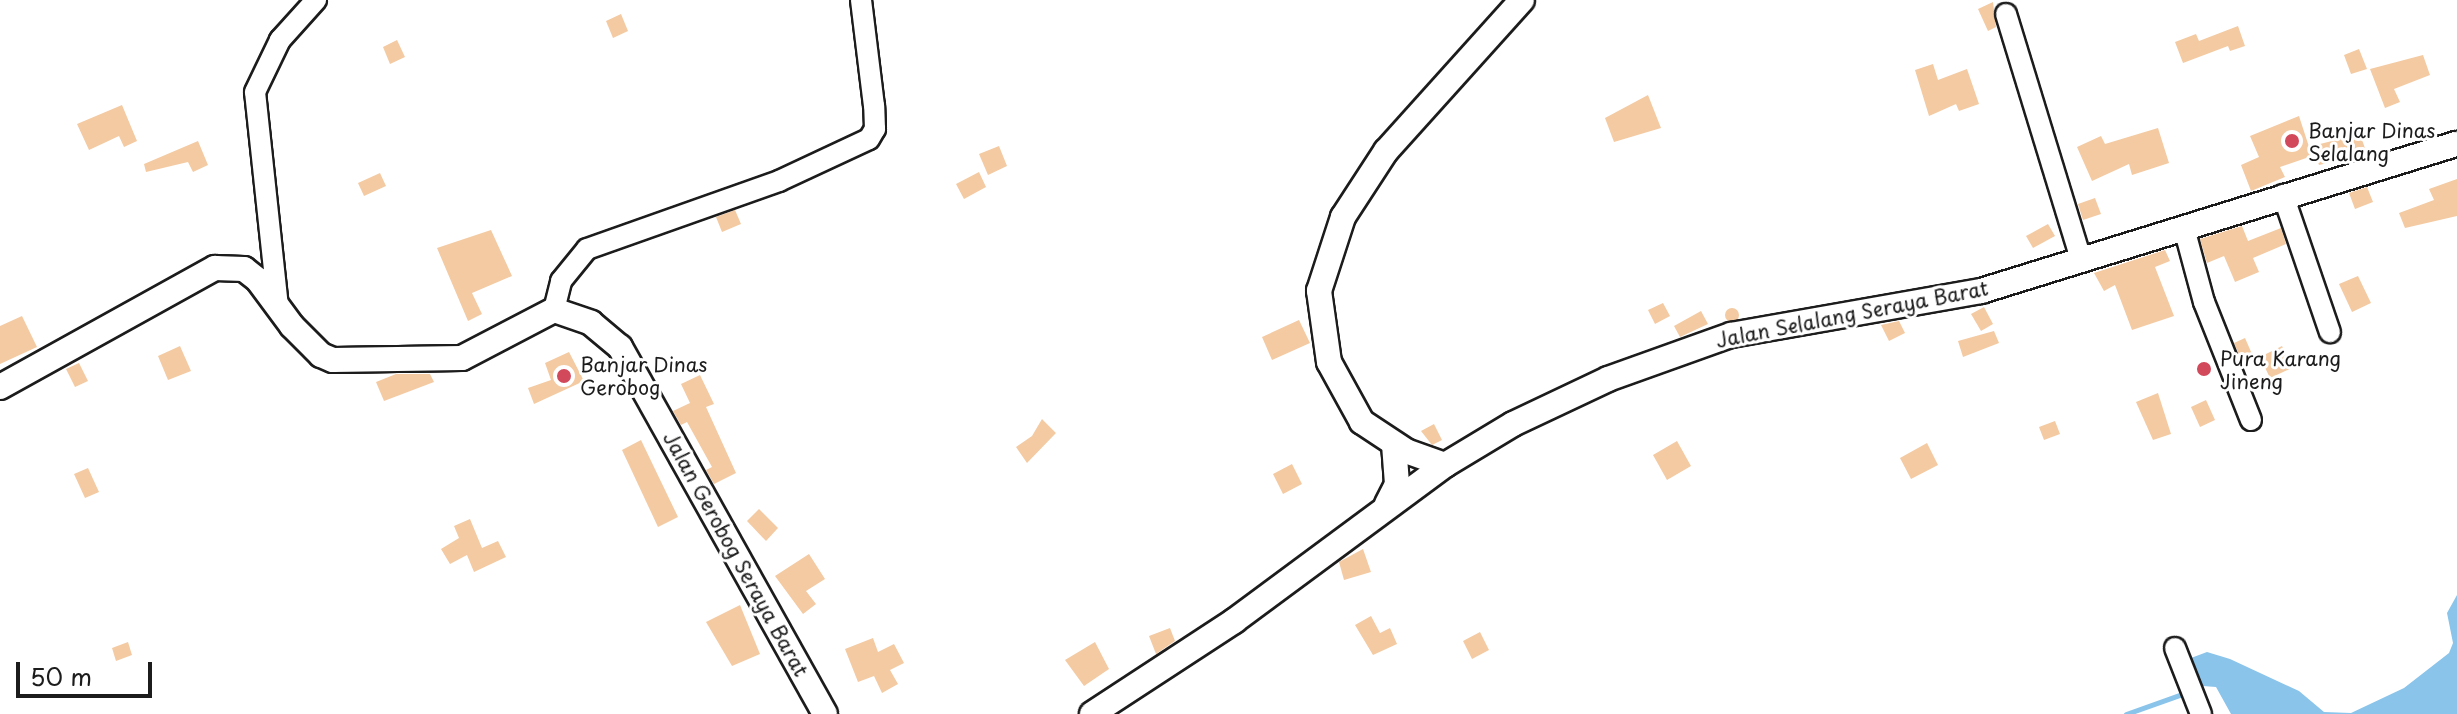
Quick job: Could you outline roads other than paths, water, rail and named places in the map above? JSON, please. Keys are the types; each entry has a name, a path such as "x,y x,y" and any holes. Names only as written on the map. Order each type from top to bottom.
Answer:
{"street":[{"path":"278,307 255,92 280,40 316,0"},
{"path":"0,387 215,268 244,269 311,345 333,360 462,358 554,310 561,281 587,249 779,181 869,139 875,129 874,106 861,0"},
{"path":"1445,465 1394,444 1362,422 1329,362 1319,291 1328,251 1343,217 1386,151 1522,0"},
{"path":"2006,14 2081,259"},
{"name":"Jalan Selalang Seraya Barat","path":"1387,504 1445,465 1527,418 1691,347 1764,328 1981,291 2283,195 2457,144"},
{"path":"2283,195 2330,332"},
{"path":"2184,228 2204,302 2251,420"},
{"name":"Jalan Gerobog Seraya Barat","path":"554,310 591,323 620,347 825,714"},
{"path":"1092,714 1234,621 1387,504 1397,484 1394,444"},
{"path":"2175,648 2201,714"}],"water":[{"path":"2457,595 2457,714 2231,714 2216,687 2190,685 2183,661 2207,652 2230,659 2299,691 2324,712 2351,713 2404,688 2449,653 2453,643 2447,613"}],"waterway":[{"path":"2126,714 2188,692"}],"place":[{"name":"Banjar Dinas Selalang","path":"2292,141"},
{"name":"Pura Karang Jineng","path":"2204,369"},
{"name":"Banjar Dinas Gerobog","path":"564,376"}]}
